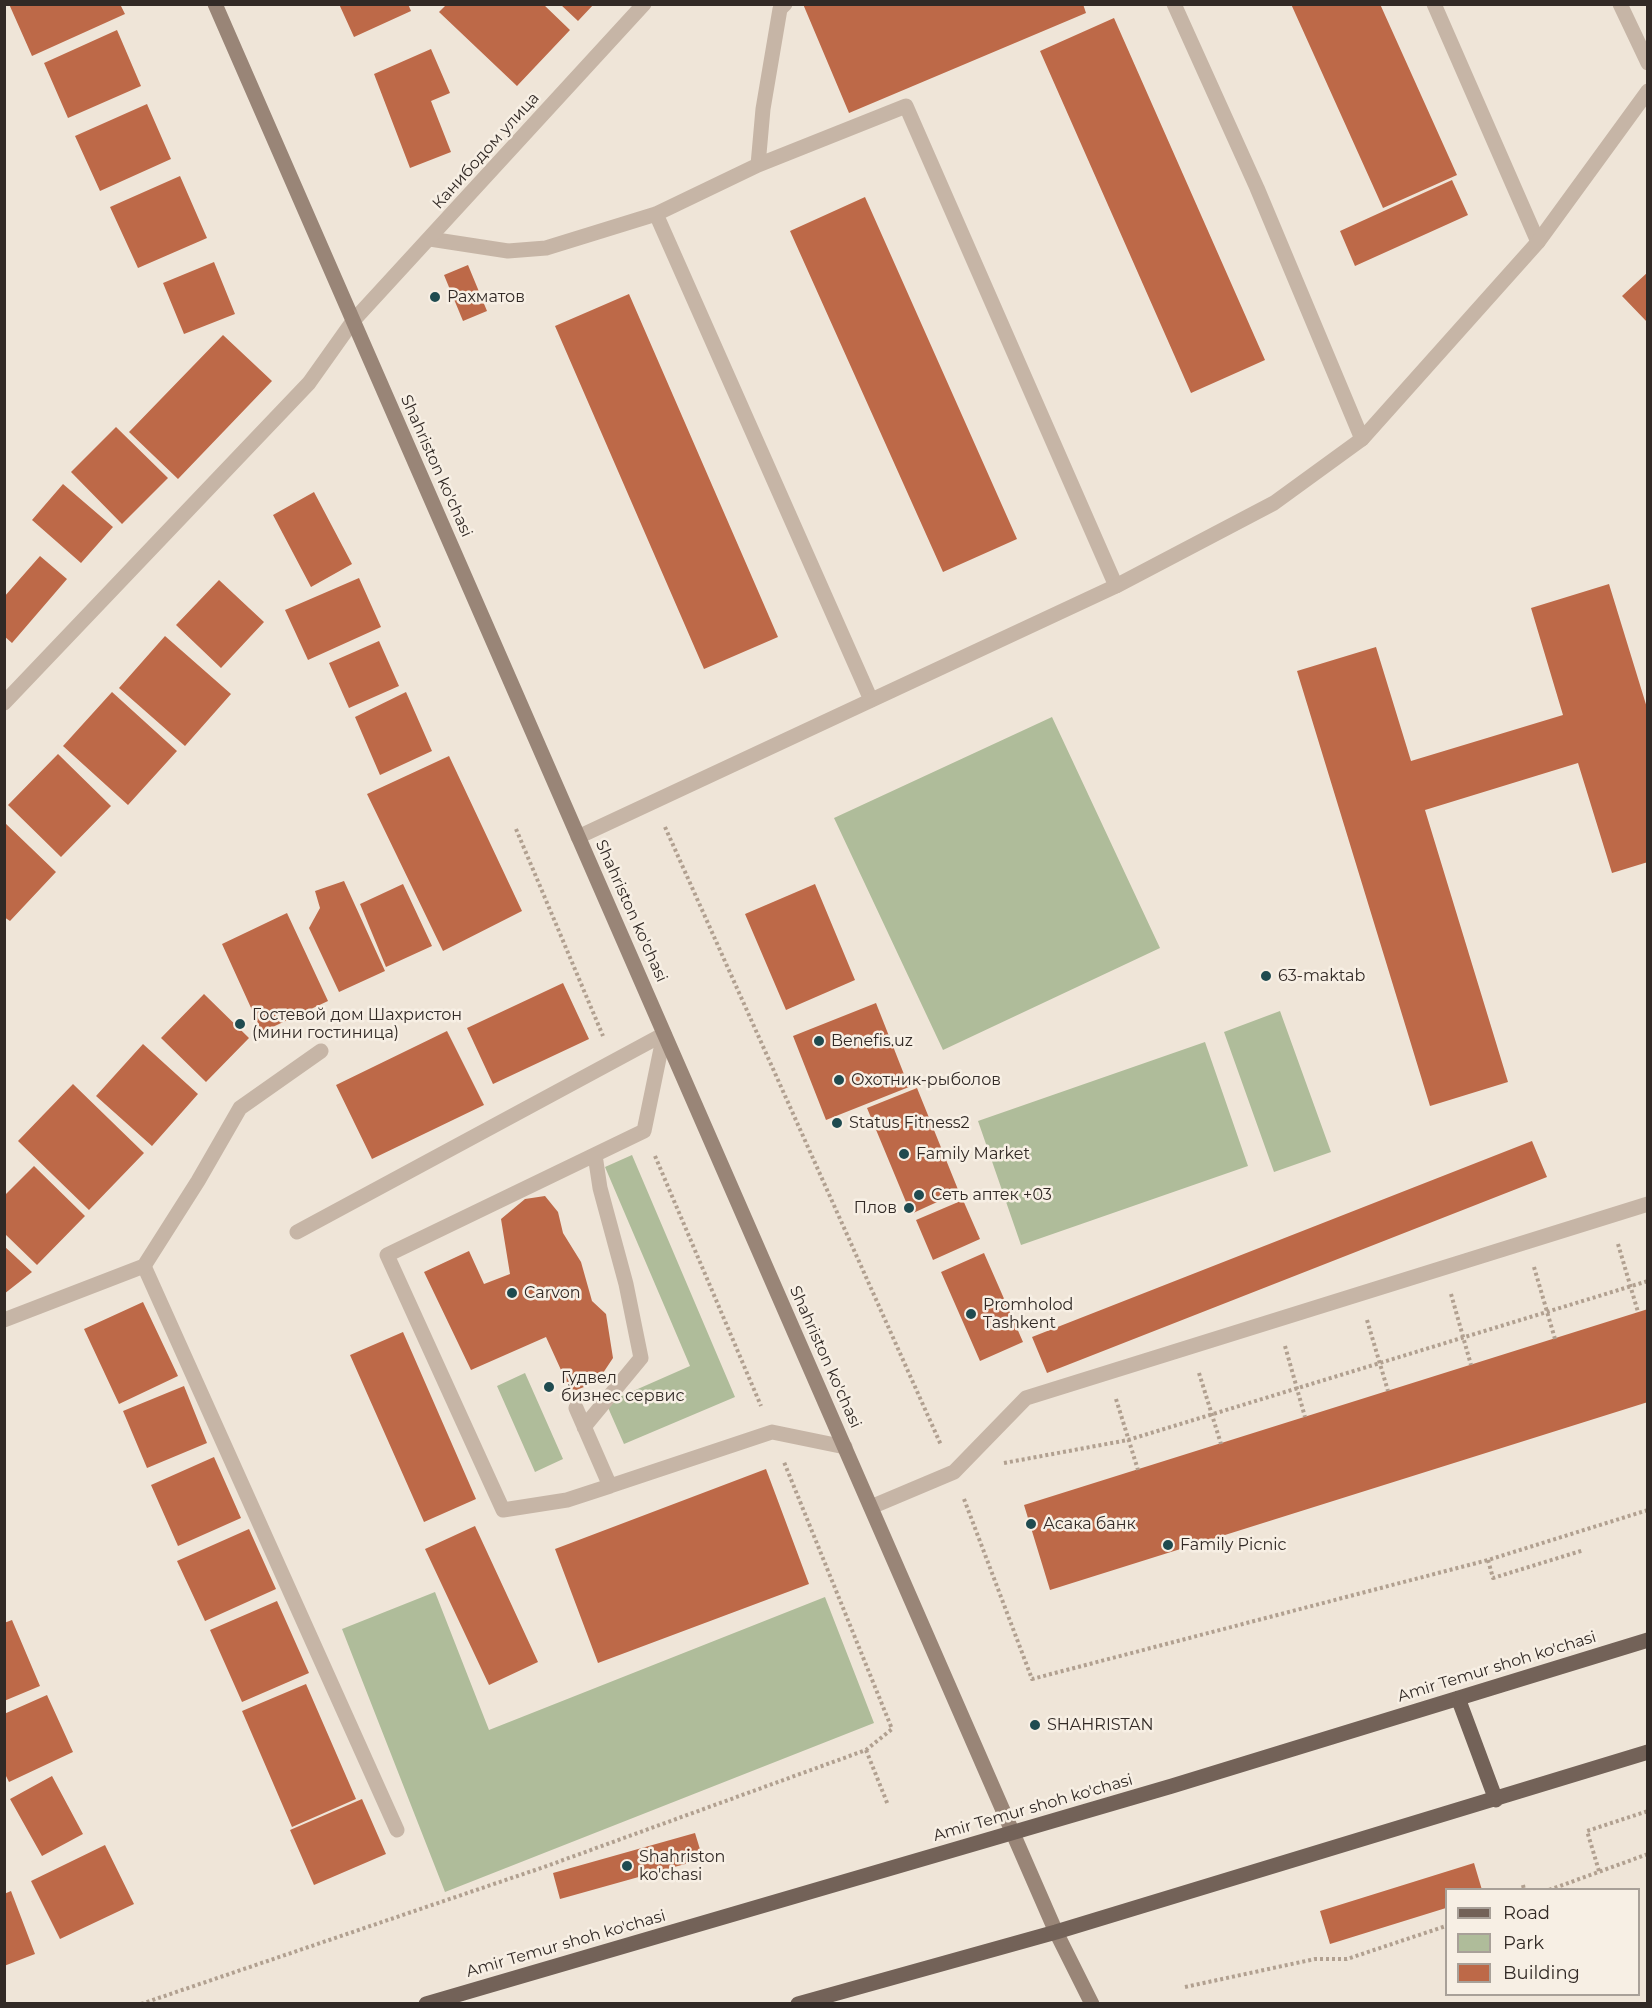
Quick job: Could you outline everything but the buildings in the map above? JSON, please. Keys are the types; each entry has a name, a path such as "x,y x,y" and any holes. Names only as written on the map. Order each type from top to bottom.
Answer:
{"main road":[{"name":"Shahriston ko'chasi","path":"215,4 1056,1932 1092,2004"},
{"name":"Amir Temur shoh ko'chasi","path":"426,2004 1014,1832 1647,1640"},
{"path":"1458,1698 1496,1800"},
{"path":"798,2004 1056,1932 1496,1800 1647,1752"}],"street":[{"name":"Канибодом улица","path":"4,703 309,383 353,321 644,4"},
{"path":"758,165 763,109 780,9 785,4"},
{"path":"1174,4 1257,188 1362,439"},
{"path":"1434,4 1538,243"},
{"path":"1620,4 1647,63"},
{"path":"578,837 1116,586 1274,503 1362,439 1538,243 1647,91"},
{"path":"430,239 508,251 546,248 656,214 758,165 906,106 1116,586"},
{"path":"656,214 871,700"},
{"path":"297,1232 664,1034"},
{"path":"664,1034 644,1131 480,1217 387,1255 503,1510 567,1500 772,1432 845,1448"},
{"path":"4,1320 144,1266 198,1181 240,1108 321,1051"},
{"path":"584,1427 641,1358 626,1284 600,1188 595,1155"},
{"path":"871,1507 954,1472 1026,1398 1647,1204"},
{"path":"144,1266 397,1830"},
{"path":"576,1408 610,1486"}],"path":[{"path":"654,801 954,1472 1032,1679 1488,1560 1647,1510"},
{"path":"516,829 614,1059"},
{"path":"1610,1216 1638,1312"},
{"path":"1526,1242 1555,1339"},
{"path":"1444,1268 1471,1365"},
{"path":"1000,1464 1128,1440 1647,1281"},
{"path":"1360,1294 1388,1391"},
{"path":"1277,1320 1305,1417"},
{"path":"1191,1347 1221,1444"},
{"path":"1108,1372 1138,1470"},
{"path":"1488,1560 1493,1578 1584,1550"},
{"path":"533,1871 866,1750 892,1729"},
{"path":"866,1750 888,1805"},
{"path":"1599,1871 1587,1831 1647,1811"},
{"path":"1555,1888 1647,1854"},
{"path":"141,2004 547,1866"},
{"path":"1185,1987 1315,1959 1347,1959 1445,1926"}],"green space":[{"path":"1052,717 1160,948 943,1050 834,818"},
{"path":"1280,1011 1331,1152 1274,1172 1224,1032"},
{"path":"1205,1042 1248,1166 1021,1245 978,1121"},
{"path":"632,1155 735,1397 624,1444 606,1403 690,1366 605,1167"},
{"path":"525,1373 563,1459 535,1472 497,1386"},
{"path":"435,1592 489,1730 825,1597 874,1723 445,1892 342,1629"}],"place":[{"name":"Рахматов","path":"435,297"},
{"name":"63-maktab","path":"1266,976"},
{"name":"Гостевой дом Шахристон (мини гостиница)","path":"240,1024"},
{"name":"Benefis.uz","path":"819,1041"},
{"name":"Охотник-рыболов","path":"839,1080"},
{"name":"Status Fitness2","path":"837,1123"},
{"name":"Family Market","path":"904,1154"},
{"name":"Сеть аптек +03","path":"919,1195"},
{"name":"Плов","path":"909,1208"},
{"name":"Carvon","path":"512,1293"},
{"name":"Promholod Tashkent","path":"971,1314"},
{"name":"Гудвел бизнес сервис","path":"549,1387"},
{"name":"Асака банк","path":"1031,1524"},
{"name":"Family Picnic","path":"1168,1545"},
{"name":"SHAHRISTAN","path":"1035,1725"},
{"name":"Shahriston ko'chasi","path":"627,1866"}]}
